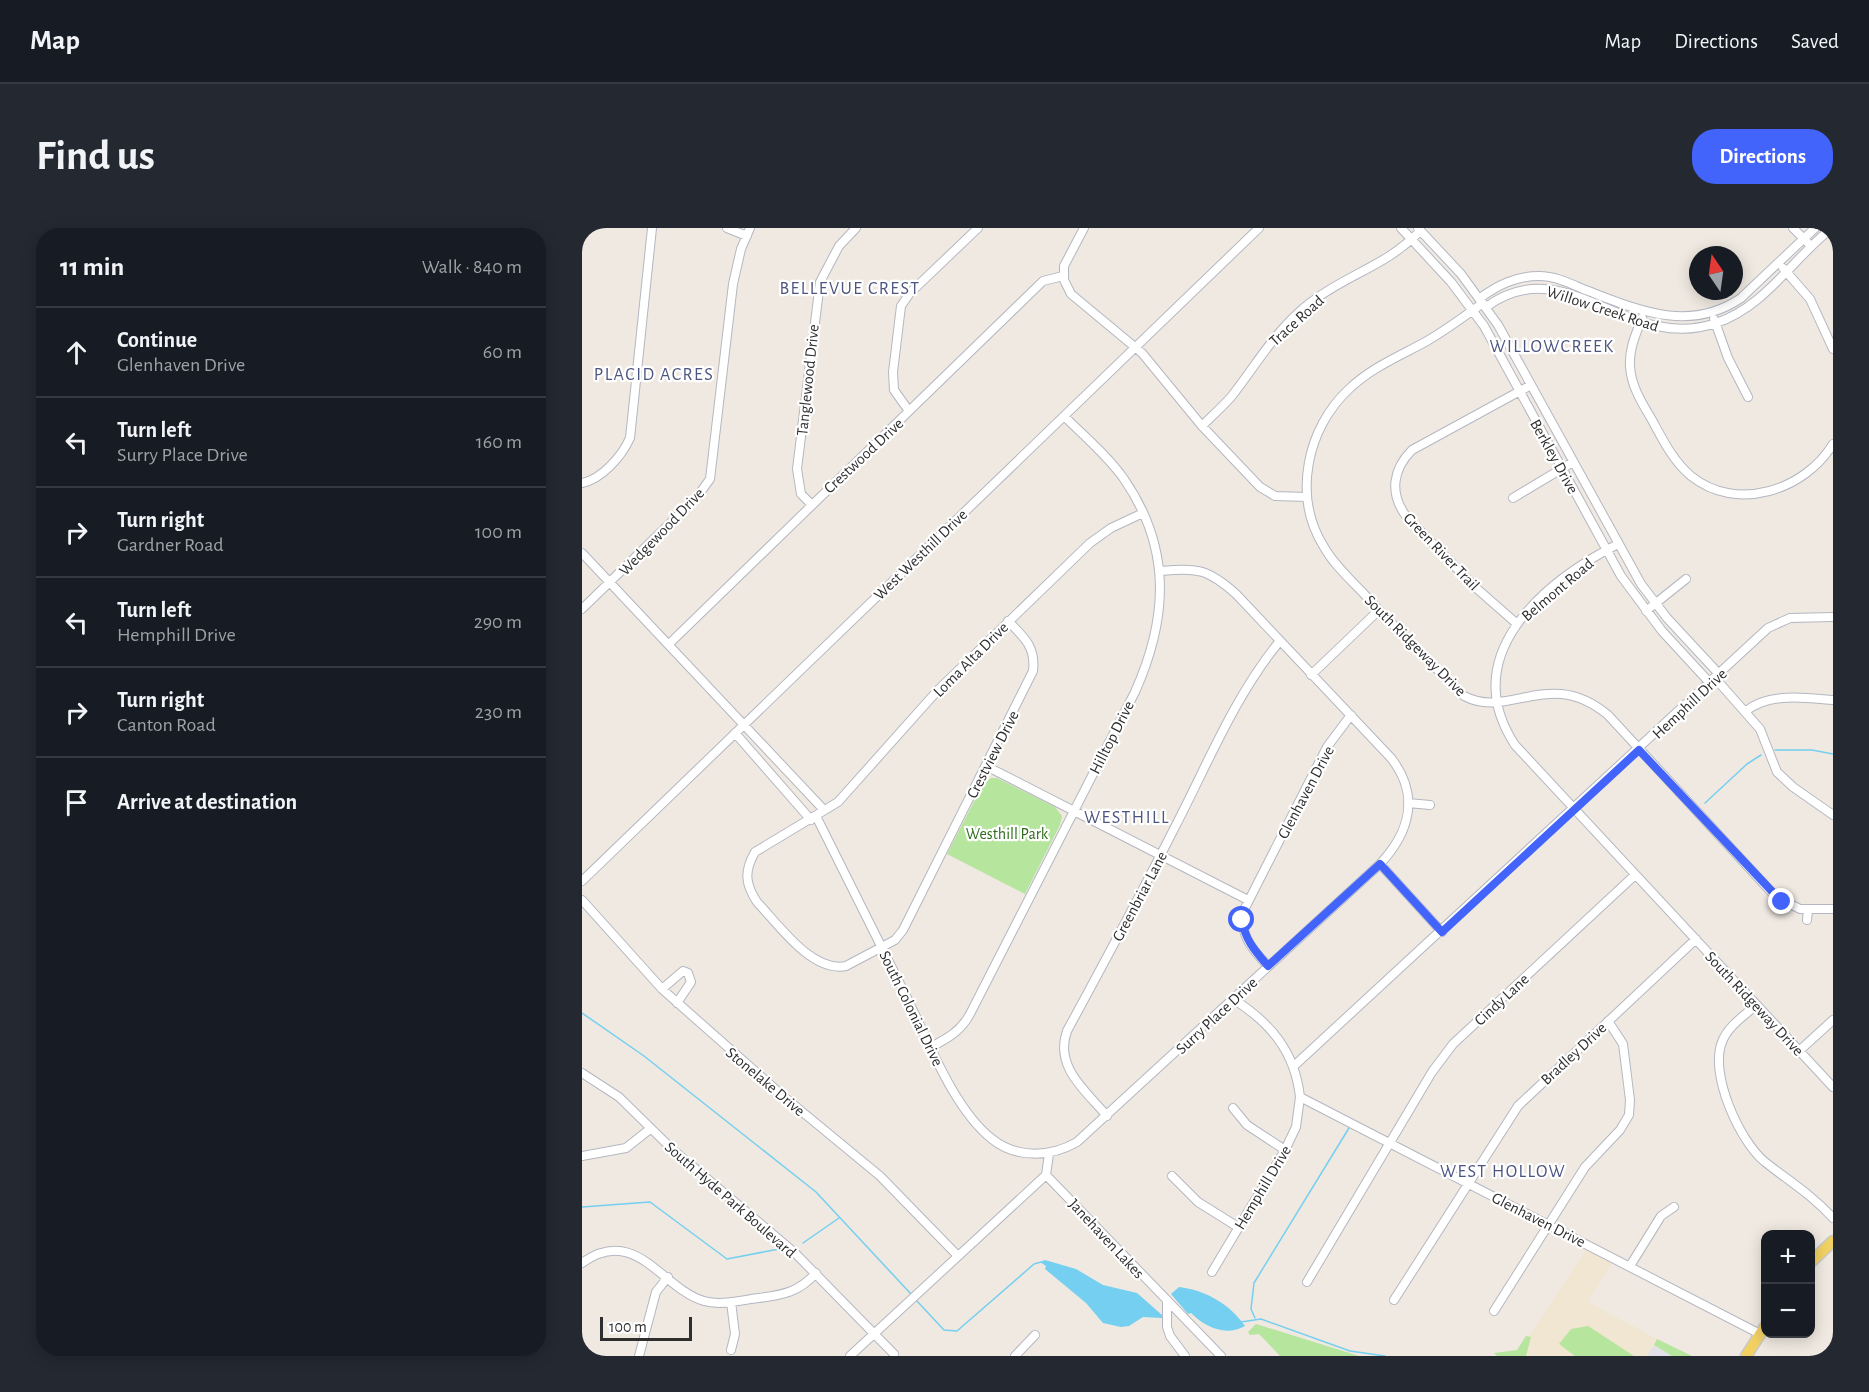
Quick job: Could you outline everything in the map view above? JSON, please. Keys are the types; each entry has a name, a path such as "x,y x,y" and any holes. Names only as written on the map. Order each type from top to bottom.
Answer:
{"main road":[{"path":"1815,1258 1833,1241"},
{"path":"1746,1356 1761,1332"}],"street":[{"path":"582,483 596,478 623,453 630,438 652,228"},
{"path":"727,228 748,232"},
{"name":"Tanglewood Drive","path":"811,504 801,494 797,469 817,294 830,259 856,228"},
{"path":"909,411 894,390 893,372 902,306 910,293 978,228"},
{"path":"1084,228 1066,258 1063,276 1067,288 1077,301 1136,347 1202,426 1266,492 1286,498 1307,497"},
{"name":"West Westhill Drive","path":"582,881 1259,228"},
{"name":"Berkley Drive","path":"1401,228 1452,282 1473,310 1621,576 1646,611 1746,711 1760,729 1778,772 1793,787 1833,815"},
{"path":"1793,228 1812,247"},
{"name":"Willow Creek Road","path":"1307,497 1307,468 1315,437 1329,411 1340,398 1369,373 1428,340 1483,303 1510,280 1547,276 1645,312 1679,318 1712,313 1741,298 1815,228"},
{"name":"Willow Creek Road","path":"1483,303 1517,290 1546,288 1641,322 1685,329 1715,324 1750,306 1832,228"},
{"name":"Berkley Drive","path":"1419,229 1483,303 1531,385 1618,544 1656,603 1715,678"},
{"name":"Trace Road","path":"1202,426 1230,397 1260,354 1293,318 1311,302 1385,261 1412,239 1419,229"},
{"name":"Wedgewood Drive","path":"582,609 697,497 710,479 733,284 748,232"},
{"path":"1778,264 1810,299 1833,348"},
{"name":"Crestwood Drive","path":"669,644 1043,281 1063,276"},
{"path":"1645,312 1630,354 1630,367 1636,394 1672,457 1693,477 1714,488 1742,494 1779,489 1811,471 1824,458 1833,444"},
{"path":"1712,313 1728,358 1748,397"},
{"name":"Green River Trail","path":"1516,623 1475,587 1406,516 1398,501 1395,483 1399,465 1412,450 1531,385"},
{"name":"Hilltop Drive","path":"931,1047 964,1026 1135,692 1153,649 1161,602 1160,571 1143,513 1124,479 1064,416"},
{"path":"1513,498 1573,462"},
{"name":"South Ridgeway Drive","path":"1307,497 1313,524 1323,547 1379,610 1464,696 1483,702 1497,701 1502,721 1515,745 1833,1088"},
{"name":"Loma Alta Drive","path":"814,818 838,802 850,790 938,690 1008,621 1101,535 1143,513"},
{"name":"Belmont Road","path":"1497,701 1495,684 1499,658 1503,645 1516,623 1574,570 1618,544"},
{"path":"582,553 824,810"},
{"name":"Surry Place Drive","path":"1049,1154 1077,1142 1107,1116 1380,864 1397,845 1404,831 1408,803 1398,767 1351,715 1216,577 1196,568 1160,571"},
{"path":"1646,611 1686,579"},
{"path":"1311,675 1379,610"},
{"name":"Hemphill Drive","path":"1294,1065 1442,932 1768,628 1779,622 1801,616 1833,617"},
{"name":"Crestview Drive","path":"814,818 755,852 748,865 746,878 749,891 757,902 820,964 828,967 846,966 896,940 903,930 1033,671 1032,648 1008,621"},
{"name":"Greenbriar Lane","path":"1107,1116 1067,1068 1063,1050 1064,1040 1162,854 1236,706 1261,664 1279,642"},
{"path":"1497,701 1557,692 1581,698 1608,715 1776,897 1807,916 1833,909"},
{"path":"1746,711 1758,703 1773,699 1833,700"},
{"name":"Glenhaven Drive","path":"1268,966 1244,935 1242,920 1248,900 1327,747 1351,715"},
{"name":"South Colonial Drive","path":"735,733 814,818 961,1102 992,1139 1009,1149 1027,1154 1049,1154"},
{"path":"986,766 1248,900"},
{"path":"1408,803 1430,805"},
{"path":"1380,864 1442,932"},
{"name":"Cindy Lane","path":"1307,1282 1432,1072 1453,1044 1635,875"},
{"name":"Stonelake Drive","path":"582,900 662,989 880,1176 957,1255"},
{"name":"Bradley Drive","path":"1395,1300 1518,1106 1696,939"},
{"path":"662,989 683,971 688,973 691,982 677,1003"},
{"path":"1233,999 1272,1030 1286,1047 1294,1065 1300,1097"},
{"path":"1756,1005 1728,1031 1719,1052 1719,1066 1732,1114 1739,1130 1764,1162 1806,1191 1833,1218"},
{"path":"1799,1051 1833,1020"},
{"path":"1494,1311 1591,1159 1620,1130 1629,1115 1630,1100 1623,1044 1608,1021"},
{"name":"South Hyde Park Boulevard","path":"582,1073 619,1097 650,1129 816,1273 894,1354"},
{"name":"Hemphill Drive","path":"1212,1272 1285,1150 1296,1127 1300,1097"},
{"name":"Glenhaven Drive","path":"1300,1097 1548,1226 1761,1330"},
{"path":"1233,1108 1252,1129 1285,1150"},
{"path":"582,1156 626,1148 650,1129"},
{"path":"850,1356 1046,1175 1049,1154"},
{"name":"Janehaven Lakes","path":"1046,1175 1169,1306 1221,1356"},
{"path":"1172,1176 1197,1202 1238,1227"},
{"path":"1630,1266 1661,1216 1674,1207"},
{"path":"582,1263 594,1256 621,1252 646,1261 697,1298 714,1303 785,1294 799,1288 816,1273"},
{"path":"639,1356 656,1292 668,1277"},
{"path":"731,1302 735,1334 731,1350"},
{"path":"1169,1306 1167,1327 1170,1336 1185,1356"},
{"path":"1015,1356 1035,1335"}],"shaded area":[{"path":"1586,1250 1612,1263 1588,1302 1657,1339 1647,1356 1522,1356 1519,1351"},
{"path":"1654,1345 1672,1356 1647,1356"}],"green space":[{"name":"Westhill Park","path":"991,778 997,778 1055,807 1062,816 1060,825 1025,894 947,854 983,784"},
{"path":"1256,1324 1359,1356 1280,1356 1259,1334 1250,1335 1248,1332"},
{"path":"1588,1326 1634,1356 1575,1356 1559,1344 1571,1329"},
{"path":"1526,1336 1531,1337 1526,1356 1497,1356 1494,1353 1517,1350"},
{"path":"1657,1339 1692,1356 1672,1356 1654,1345"}],"water":[{"path":"1045,1260 1076,1269 1103,1285 1137,1293 1162,1315 1162,1318 1143,1317 1129,1326 1121,1327 1103,1323 1086,1303 1045,1269 1046,1266 1040,1262"},
{"path":"1179,1287 1198,1291 1216,1299 1232,1311 1245,1326 1231,1331 1216,1329 1191,1313 1188,1314 1171,1294"}],"waterway":[{"path":"1775,750 1812,750 1833,754"},
{"path":"1705,803 1747,764 1761,755"},
{"path":"582,1013 644,1056 816,1192 911,1294"},
{"path":"1255,1318 1251,1309 1254,1283 1349,1128"},
{"path":"582,1207 650,1202 727,1259 779,1249"},
{"path":"803,1243 839,1218"},
{"path":"916,1300 944,1330 957,1331 1034,1264 1041,1262"},
{"path":"1241,1322 1261,1319 1350,1351 1385,1356"}],"district":[{"name":"BELLEVUE CREST","path":"850,288"},
{"name":"WILLOWCREEK","path":"1552,346"},
{"name":"PLACID ACRES","path":"654,374"},
{"name":"WESTHILL","path":"1127,817"},
{"name":"WEST HOLLOW","path":"1503,1171"}],"route":[{"path":"1242,920 1244,935 1250,946 1268,966 1380,864 1442,932 1639,750 1782,902"}]}
